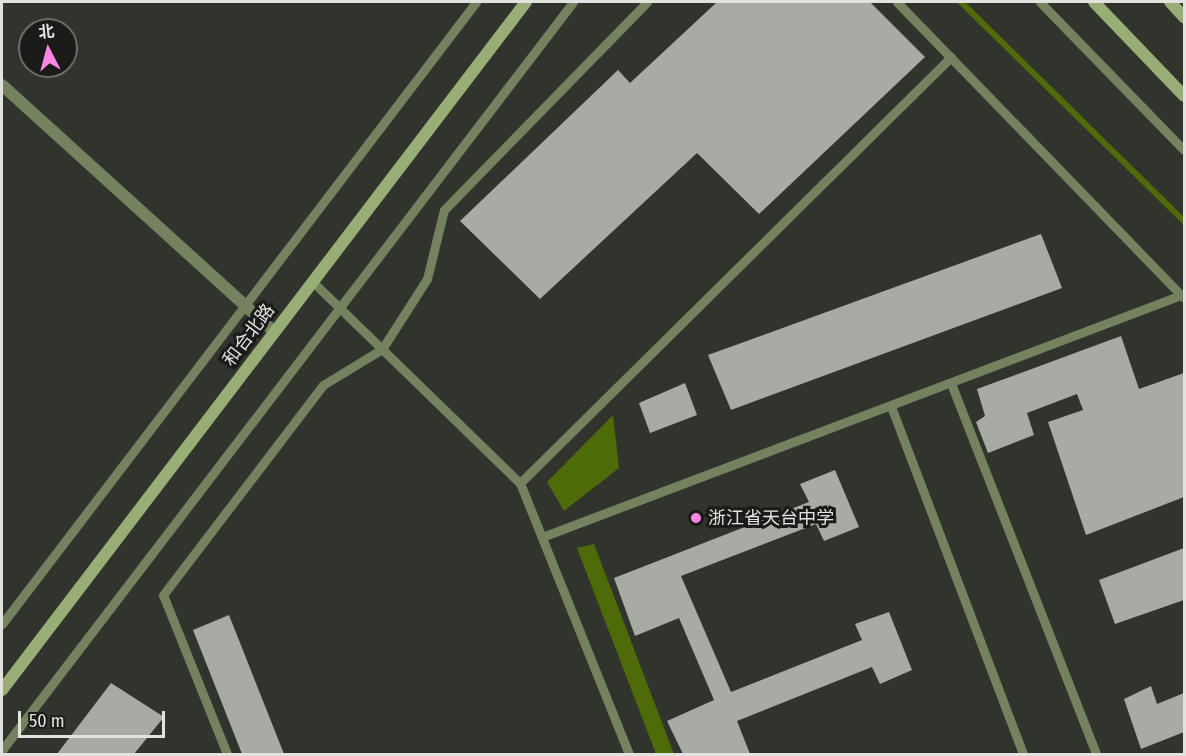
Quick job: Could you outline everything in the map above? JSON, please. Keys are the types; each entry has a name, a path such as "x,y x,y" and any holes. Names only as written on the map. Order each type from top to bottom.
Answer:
{"main road":[{"name":"和合北路","path":"2,690 526,2"},
{"path":"1094,2 1185,96"},
{"path":"1170,2 1185,17"}],"street":[{"path":"2,85 274,332"}],"lane":[{"path":"2,624 476,2"},
{"path":"2,750 341,310 573,2"},
{"path":"227,754 163,595 323,385 381,349 427,279 444,210 647,2"},
{"path":"542,537 892,409 1183,297 897,2"},
{"path":"1040,2 1185,150"},
{"path":"520,483 951,57"},
{"path":"313,282 520,483 629,754"},
{"path":"952,386 1096,754"},
{"path":"892,409 1023,754"}],"shaded area":[{"path":"613,415 619,468 564,511 547,482"},
{"path":"594,544 674,754 656,754 577,548"}],"building":[{"path":"717,2 870,2 925,57 759,214 697,153 540,299 460,221 618,70 630,83"},
{"path":"1041,234 1062,288 731,410 708,355"},
{"path":"1121,336 1139,389 1184,373 1184,497 1086,535 1048,422 1083,410 1077,394 1027,413 1034,435 988,453 976,422 985,416 977,389"},
{"path":"685,383 697,415 650,433 639,403"},
{"path":"835,470 859,527 824,541 816,524 681,576 731,692 862,640 855,624 889,612 912,670 880,684 872,667 737,721 750,754 683,754 667,721 714,700 679,618 635,636 614,578 809,502 800,484"},
{"path":"1184,548 1184,600 1115,624 1099,580"},
{"path":"229,615 284,754 242,754 193,630"},
{"path":"111,683 164,717 134,754 57,754"},
{"path":"1151,686 1157,704 1184,693 1184,732 1141,749 1124,699"}],"waterway":[{"path":"961,2 1184,221"}],"place":[{"name":"浙江省天台中学","path":"696,518"}]}
